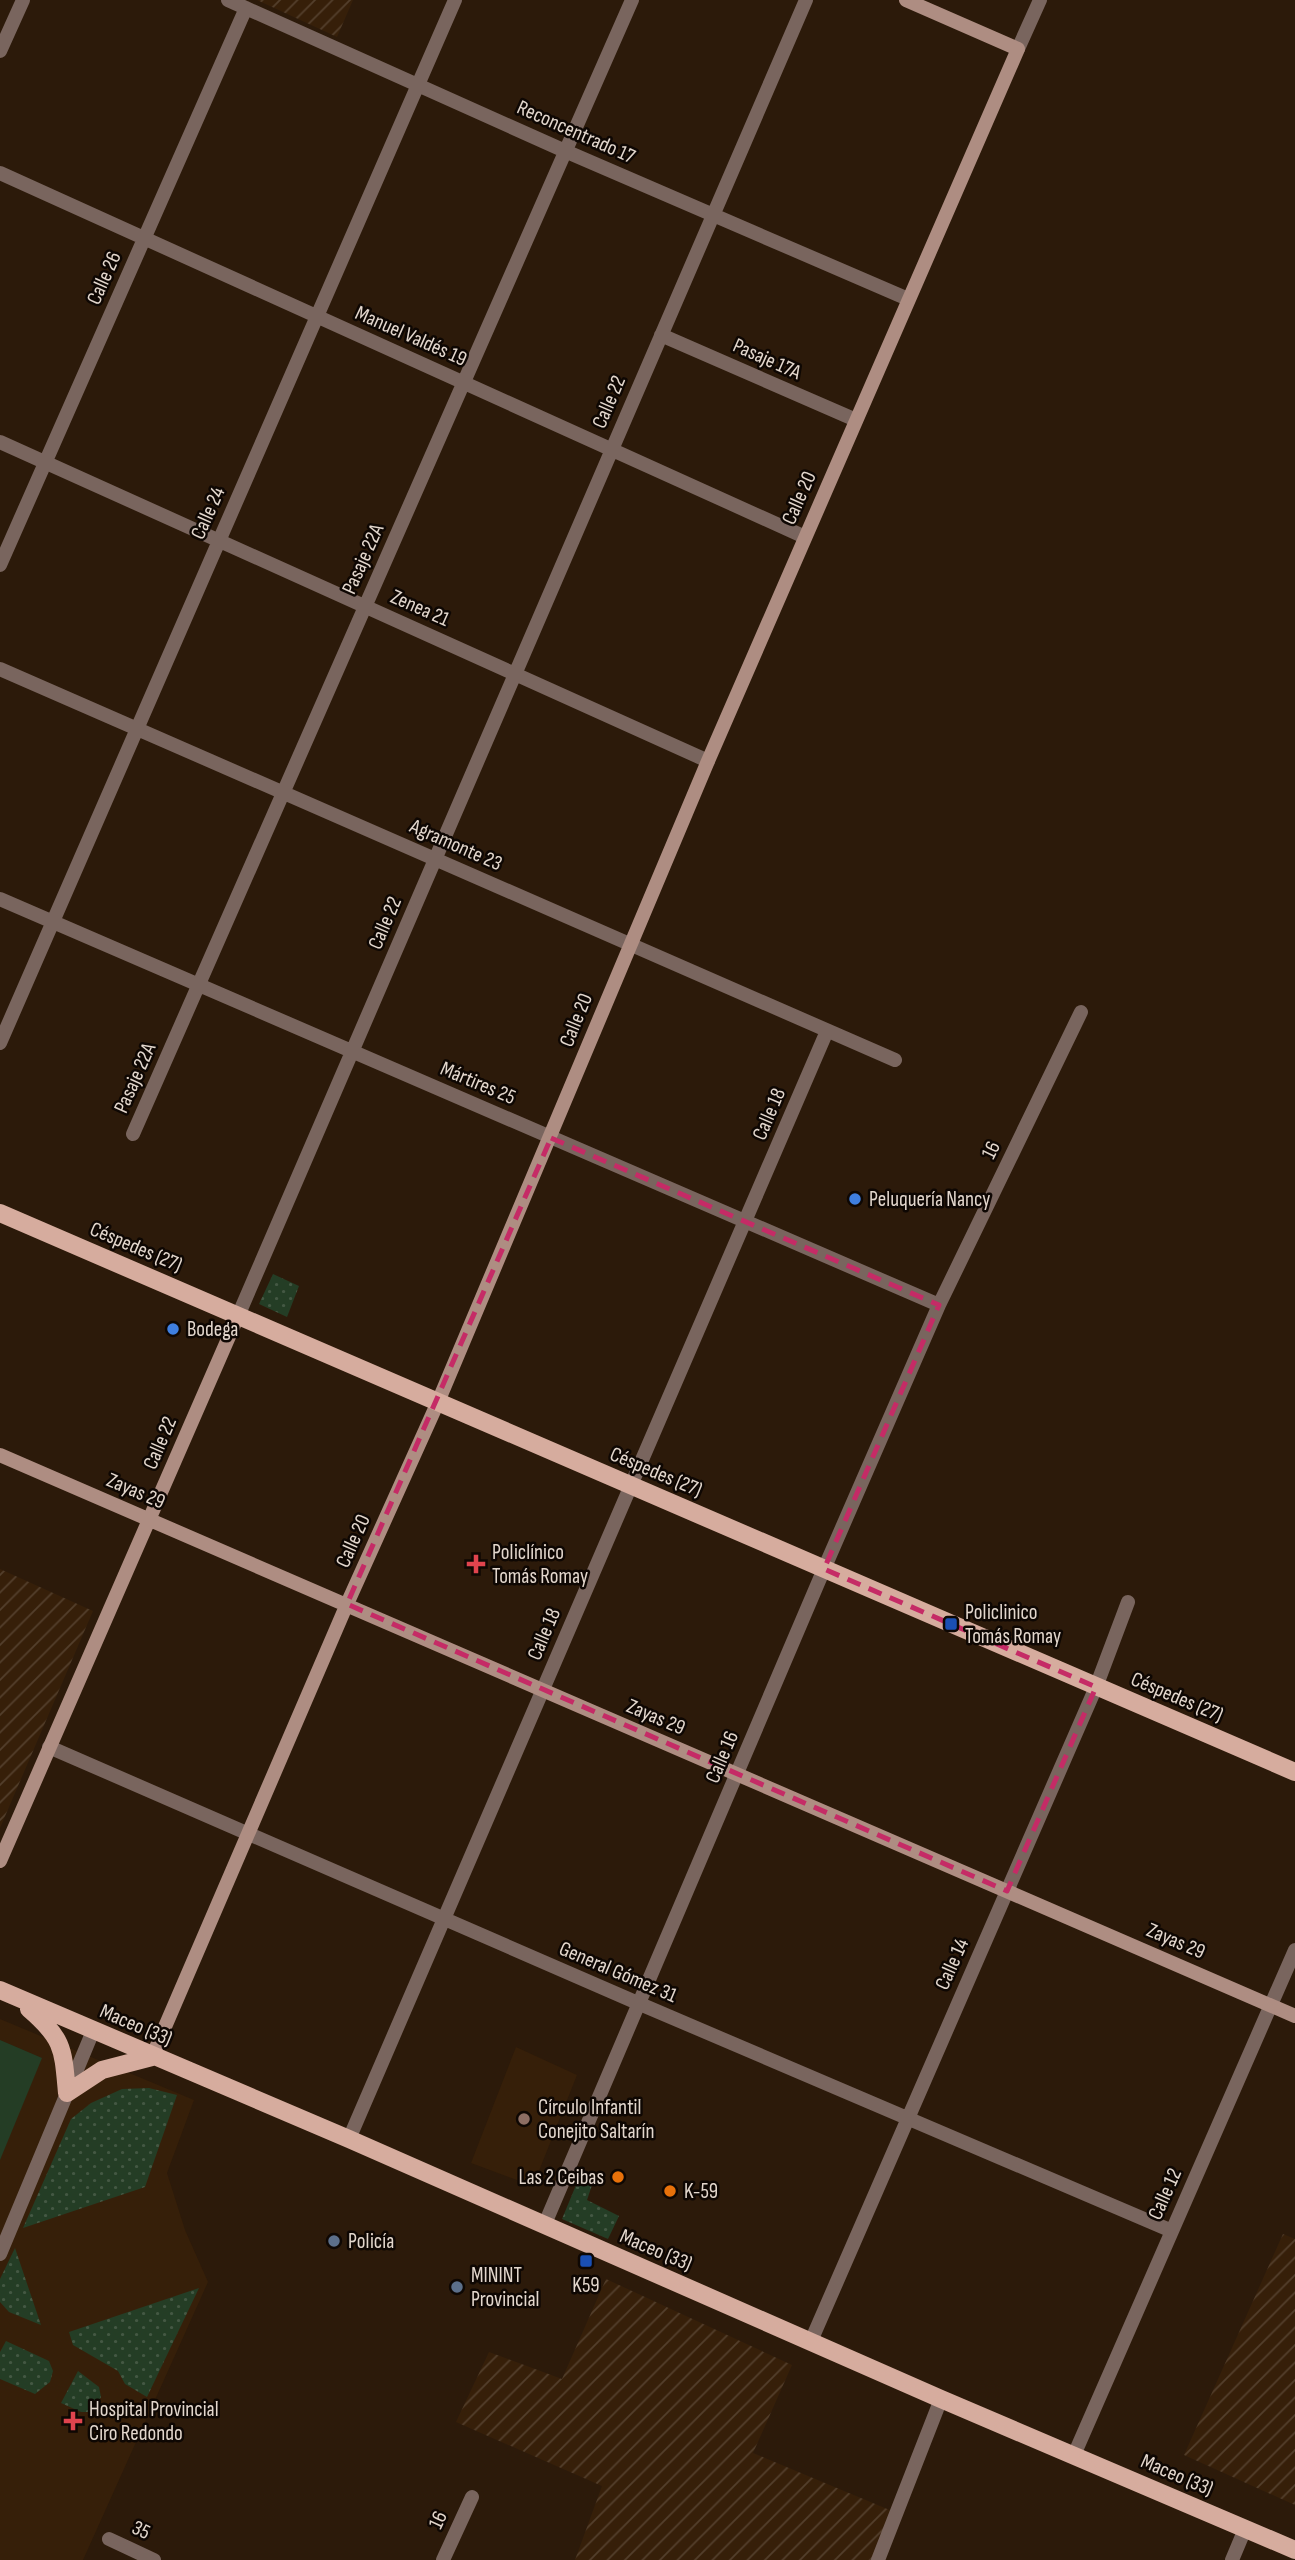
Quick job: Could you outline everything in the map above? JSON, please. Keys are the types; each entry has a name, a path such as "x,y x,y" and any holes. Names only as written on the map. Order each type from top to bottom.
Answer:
{"main road":[{"name":"Céspedes (27)","path":"0,1213 1295,1772"},
{"name":"Maceo (33)","path":"8,1994 349,2139 941,2399 1295,2550"},
{"path":"8,1994 45,2023 63,2049 67,2093 102,2070 152,2057"}],"street":[{"path":"0,51 23,0"},
{"name":"Reconcentrado 17","path":"229,0 565,151 908,299"},
{"name":"Calle 24","path":"0,1043 455,0"},
{"name":"Pasaje 22A","path":"133,1134 632,0"},
{"name":"Calle 22","path":"0,1861 806,0"},
{"path":"906,0 1018,49"},
{"name":"Calle 20","path":"152,2057 347,1604 438,1402 708,761 1040,0"},
{"name":"Calle 26","path":"0,565 246,8"},
{"name":"Manuel Valdés 19","path":"0,173 805,537"},
{"name":"Pasaje 17A","path":"661,335 856,421"},
{"name":"Zenea 21","path":"0,442 708,761"},
{"name":"Agramonte 23","path":"0,669 894,1060"},
{"name":"Mártires 25","path":"0,899 939,1305"},
{"name":"16","path":"939,1305 1081,1012"},
{"name":"Calle 18","path":"349,2139 827,1031"},
{"name":"Calle 16","path":"544,2226 939,1305"},
{"name":"Zayas 29","path":"0,1455 1295,2016"},
{"name":"Calle 14","path":"811,2341 1096,1687 1128,1602"},
{"name":"General Gómez 31","path":"49,1747 247,1835 1172,2231"},
{"name":"Calle 12","path":"1074,2455 1295,1950"},
{"path":"0,2254 93,2031"},
{"path":"877,2560 941,2399"},
{"name":"16","path":"443,2560 472,2497"},
{"path":"1232,2560 1245,2529"},
{"name":"35","path":"110,2539 154,2560"}],"highlighted area":[{"path":"551,1138 939,1305 824,1569 1096,1687 1007,1891 347,1604"}],"shaded area":[{"path":"257,0 353,0 337,37"},
{"path":"0,1569 93,1611 0,1828"},
{"name":"Hospital Provincial Ciro Redondo","path":"0,2019 194,2100 167,2173 185,2230 208,2282 83,2560 0,2560"},
{"name":"Círculo Infantil Conejito Saltarín","path":"516,2047 577,2075 533,2186 471,2163"},
{"path":"1283,2234 1295,2239 1295,2505 1184,2455"},
{"path":"606,2279 792,2365 753,2453 892,2511 873,2560 575,2560 602,2486 456,2422 489,2352 562,2379"}],"green space":[{"path":"273,1274 299,1286 287,1317 259,1304"},
{"path":"0,2040 42,2058 0,2160"},
{"path":"149,2088 177,2095 145,2187 23,2228 71,2119 91,2103 122,2089"},
{"path":"581,2173 594,2179 587,2200 619,2216 608,2239 562,2219"},
{"path":"15,2248 41,2325 9,2312 0,2302 0,2279"},
{"path":"199,2288 147,2397 125,2384 118,2371 73,2345 69,2332"},
{"path":"6,2341 49,2361 53,2371 50,2382 35,2394 0,2379 0,2352"},
{"path":"78,2371 99,2387 101,2397 92,2412 81,2412 61,2403"}],"place":[{"name":"Peluquería Nancy","path":"855,1199"},
{"name":"Bodega","path":"173,1329"},
{"name":"Policlínico Tomás Romay","path":"476,1564"},
{"name":"Policlinico Tomás Romay","path":"951,1624"},
{"name":"Círculo Infantil Conejito Saltarín","path":"524,2119"},
{"name":"Las 2 Ceibas","path":"618,2177"},
{"name":"K-59","path":"670,2191"},
{"name":"Policía","path":"334,2241"},
{"name":"K59","path":"586,2261"},
{"name":"MININT Provincial","path":"457,2287"},
{"name":"Hospital Provincial Ciro Redondo","path":"73,2421"}]}
